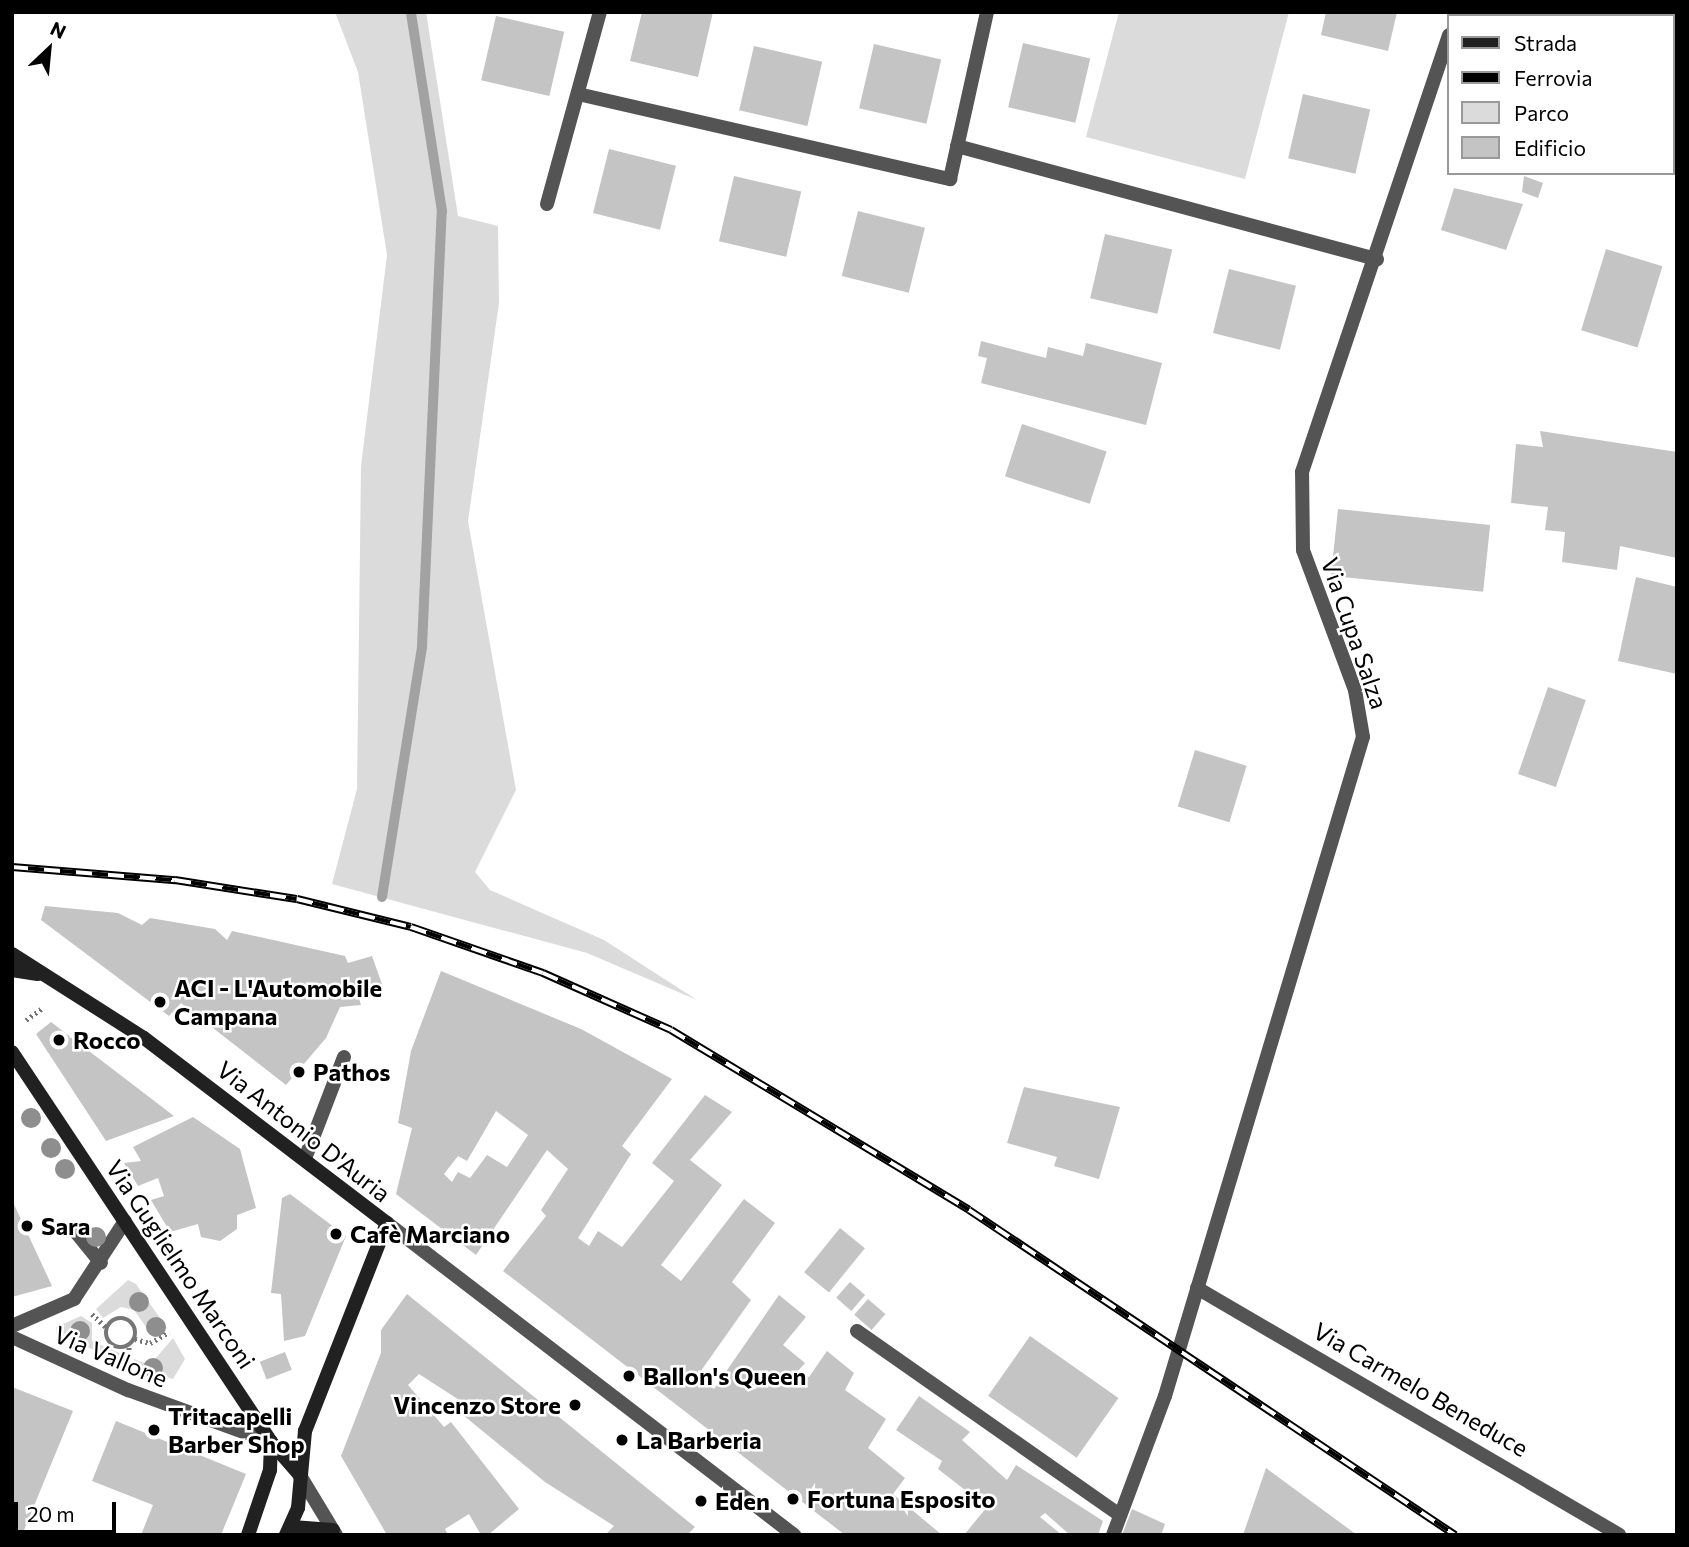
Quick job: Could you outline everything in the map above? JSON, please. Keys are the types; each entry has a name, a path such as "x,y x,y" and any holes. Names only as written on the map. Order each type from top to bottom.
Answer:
{"street":[{"path":"547,204 600,12"},
{"path":"578,94 950,179 986,12"},
{"name":"Via Cupa Salza","path":"1113,1535 1197,1288 1363,737 1355,690 1303,550 1299,512 1313,427 1377,259 1448,38"},
{"path":"957,146 1377,259"},
{"name":"Via Antonio D'Auria","path":"12,954 306,1156 387,1223 794,1535"},
{"name":"Via Antonio D'Auria","path":"12,970 46,976"},
{"name":"Via Guglielmo Marconi","path":"12,1052 271,1443 299,1474 335,1533"},
{"path":"306,1156 344,1057"},
{"name":"Via Vallone","path":"12,1326 74,1299 101,1263 125,1222"},
{"path":"335,1533 289,1531 304,1431 387,1223"},
{"path":"75,1231 101,1263"},
{"name":"Via Carmelo Beneduce","path":"1197,1288 1619,1535"},
{"path":"857,1331 1120,1515"},
{"name":"Via Vallone","path":"12,1337 128,1390 271,1443"},
{"path":"248,1535 270,1470 271,1443"}],"path":[{"path":"26,1020 41,1009"},
{"path":"84,1306 106,1327 110,1345 129,1346"},
{"path":"106,1327 127,1318 135,1339"},
{"path":"135,1339 150,1343 176,1328"},
{"path":"126,1372 129,1346 135,1339"}],"green space":[{"path":"335,12 426,12 458,216 498,226 499,303 468,521 516,790 475,872 490,890 604,940 697,1000 587,953 332,884 357,789 361,466 387,255 358,72"},
{"path":"1119,12 1289,12 1245,179 1086,137"},
{"path":"128,1280 136,1284 167,1328 153,1337 134,1310 121,1307 103,1318 96,1309"},
{"path":"81,1316 92,1323 92,1341 122,1354 120,1361 56,1334 56,1327"},
{"path":"173,1338 185,1359 173,1379 131,1366 134,1359 150,1365"}],"building":[{"path":"642,12 713,12 698,77 630,61"},
{"path":"1326,12 1397,12 1388,51 1321,35"},
{"path":"496,16 564,32 549,96 481,80"},
{"path":"1023,43 1090,59 1075,123 1008,107"},
{"path":"874,44 941,60 926,124 859,108"},
{"path":"754,46 822,62 807,126 739,110"},
{"path":"1303,94 1370,110 1355,174 1288,158"},
{"path":"609,149 676,166 660,230 593,213"},
{"path":"734,176 801,192 786,257 719,241"},
{"path":"1524,176 1543,183 1538,198 1522,192"},
{"path":"1454,188 1523,204 1506,250 1441,230"},
{"path":"858,211 925,228 909,293 842,276"},
{"path":"1105,234 1172,250 1157,314 1090,298"},
{"path":"1606,249 1662,266 1638,348 1581,330"},
{"path":"1229,269 1296,286 1280,350 1213,333"},
{"path":"981,341 1046,358 1048,347 1083,356 1086,343 1162,363 1146,425 981,383 987,358 978,356"},
{"path":"1022,424 1107,452 1090,504 1005,476"},
{"path":"1540,431 1677,452 1677,558 1620,546 1617,570 1562,562 1565,532 1545,530 1548,507 1511,503 1516,444 1543,447"},
{"path":"1338,509 1490,525 1483,592 1331,576"},
{"path":"1636,577 1677,587 1677,674 1618,661"},
{"path":"1548,687 1586,700 1556,787 1518,774"},
{"path":"1195,750 1247,766 1229,822 1178,806"},
{"path":"45,906 118,913 142,925 150,918 215,929 227,940 232,931 345,956 348,963 372,956 383,987 358,995 361,1005 340,1007 326,1038 286,1085 181,1003 169,1016 41,920"},
{"path":"441,971 581,1029 672,1079 622,1146 631,1154 578,1238 589,1246 598,1231 622,1247 674,1181 652,1163 705,1095 732,1112 690,1160 722,1185 661,1265 681,1281 744,1199 775,1223 732,1282 751,1300 698,1375 714,1389 779,1295 806,1317 783,1345 805,1363 798,1371 809,1377 827,1351 854,1373 845,1390 886,1419 868,1448 905,1478 893,1494 942,1535 845,1535 503,1271 546,1216 541,1210 568,1169 547,1150 476,1255 396,1194 412,1128 398,1123 411,1051","holes":["496,1111 528,1135 507,1167 487,1155 470,1178 458,1172 452,1182 444,1174 458,1156 467,1161"]},
{"path":"51,1022 174,1116 106,1141 36,1034"},
{"path":"1024,1087 1120,1107 1099,1179 1054,1166 1057,1157 1007,1143"},
{"path":"193,1117 240,1149 256,1208 237,1215 237,1229 220,1241 201,1237 198,1224 170,1232 151,1200 164,1196 158,1178 138,1186 124,1163 141,1161 133,1147"},
{"path":"290,1194 346,1236 305,1336 284,1341 281,1294 271,1293 282,1198"},
{"path":"12,1200 52,1286 12,1297"},
{"path":"840,1228 865,1248 829,1292 804,1272"},
{"path":"850,1282 865,1295 851,1311 836,1298"},
{"path":"407,1294 695,1527 687,1535 605,1535 614,1526 545,1482 463,1415 470,1407 419,1374 408,1385 444,1427 451,1422 519,1509 488,1535 481,1535 469,1514 445,1529 448,1535 387,1535 341,1456 381,1353 381,1330"},
{"path":"868,1299 885,1314 872,1330 854,1315"},
{"path":"1030,1336 1118,1398 1077,1458 988,1396"},
{"path":"285,1352 292,1370 267,1379 260,1362"},
{"path":"12,1387 73,1411 22,1535 12,1535"},
{"path":"919,1396 970,1432 962,1440 1007,1480 1016,1465 1103,1521 1098,1535 1070,1535 1045,1513 1040,1517 1062,1535 964,1535 987,1507 938,1469 942,1461 896,1430"},
{"path":"116,1421 246,1474 221,1535 141,1535 153,1505 92,1481"},
{"path":"1266,1468 1357,1535 1243,1535"},
{"path":"1132,1509 1165,1524 1161,1535 1122,1535"}],"waterway":[{"path":"382,897 422,646 442,211 411,12"}],"railway":[{"path":"12,867 175,880 297,899 411,927 543,973 671,1030 969,1210 1455,1535"}],"place":[{"name":"ACI - L'Automobile Campana","path":"160,1002"},
{"name":"Rocco","path":"59,1040"},
{"name":"Pathos","path":"299,1072"},
{"name":"Sara","path":"27,1226"},
{"name":"Cafè Marciano","path":"336,1234"},
{"name":"Ballon's Queen","path":"629,1376"},
{"name":"Vincenzo Store","path":"575,1405"},
{"name":"Tritacapelli Barber Shop","path":"154,1430"},
{"name":"La Barberia","path":"622,1440"},
{"name":"Fortuna Esposito","path":"793,1499"},
{"name":"Eden","path":"701,1501"}]}
